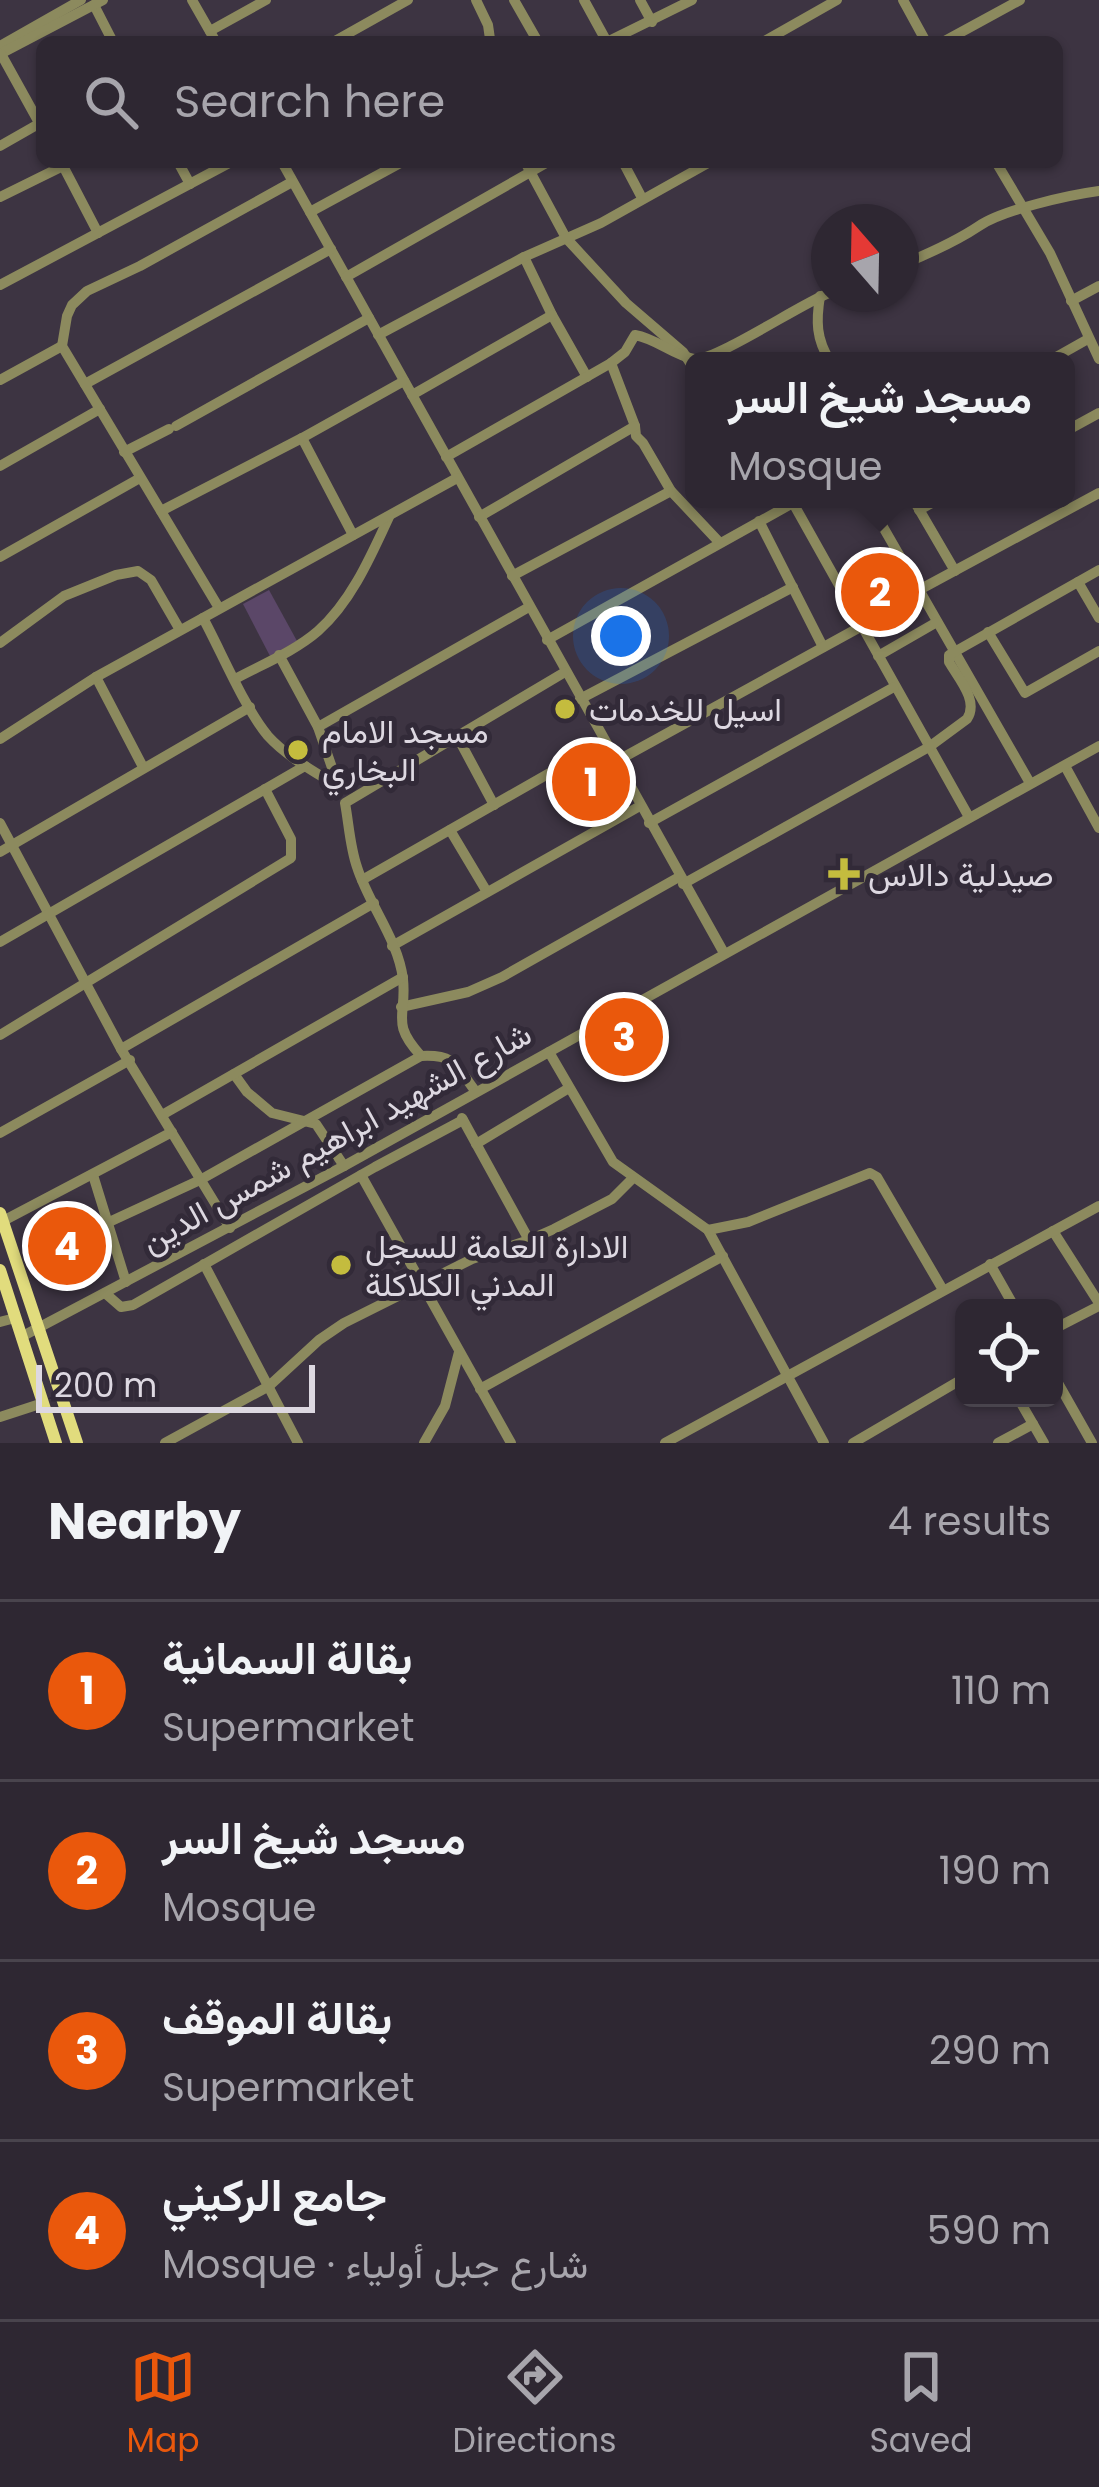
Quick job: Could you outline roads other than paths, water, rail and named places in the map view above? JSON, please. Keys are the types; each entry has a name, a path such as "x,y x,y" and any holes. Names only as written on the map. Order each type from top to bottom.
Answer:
{"main road":[{"path":"1,1217 77,1443"},
{"path":"0,1270 7,1320 21,1336 56,1443"}],"street":[{"path":"192,0 212,36"},
{"path":"214,36 266,0"},
{"path":"344,36 408,0"},
{"path":"476,0 488,36"},
{"path":"514,0 535,36"},
{"path":"584,0 604,36"},
{"path":"640,0 652,22"},
{"path":"620,36 692,0"},
{"path":"774,36 837,0"},
{"path":"955,36 1021,0"},
{"path":"36,116 0,51 93,2 110,36"},
{"path":"907,2 923,36"},
{"path":"0,146 36,128"},
{"path":"0,196 54,168"},
{"path":"64,168 98,233"},
{"path":"181,168 190,184"},
{"path":"0,285 220,168"},
{"path":"284,168 724,953"},
{"path":"310,212 391,168"},
{"path":"346,277 525,168"},
{"path":"528,168 566,238 626,303 685,355"},
{"path":"625,168 642,198"},
{"path":"677,168 681,177"},
{"path":"378,335 524,257 601,223 698,168"},
{"path":"999,168 1050,253 1099,359"},
{"path":"219,608 62,346 67,316 87,291 292,182"},
{"path":"919,257 1023,208 1099,191"},
{"path":"85,384 331,249"},
{"path":"524,257 586,377"},
{"path":"1072,301 1099,286"},
{"path":"720,352 811,302"},
{"path":"819,312 818,336 826,352"},
{"path":"412,395 552,315"},
{"path":"124,452 369,318"},
{"path":"446,457 611,363 625,352 635,334 652,338 668,351 683,352"},
{"path":"1065,352 1088,339"},
{"path":"2,376 62,346"},
{"path":"611,363 636,436 685,506"},
{"path":"161,511 404,381"},
{"path":"0,466 100,410"},
{"path":"479,518 635,426"},
{"path":"302,438 353,535"},
{"path":"0,556 140,478"},
{"path":"0,739 96,677 457,478"},
{"path":"512,576 671,491"},
{"path":"687,508 718,542"},
{"path":"547,640 780,508"},
{"path":"797,508 969,817"},
{"path":"872,508 1030,783"},
{"path":"918,508 955,571"},
{"path":"919,590 1071,508"},
{"path":"236,679 308,639 333,615 391,514"},
{"path":"760,521 823,647"},
{"path":"401,1007 468,992 502,977 929,747 972,714 970,698 948,659 953,651 1099,570"},
{"path":"0,643 64,596 138,571 151,580 180,630"},
{"path":"1078,582 1099,618"},
{"path":"580,699 793,587"},
{"path":"318,727 529,607"},
{"path":"203,618 268,736 339,787"},
{"path":"878,656 937,622"},
{"path":"615,762 862,626"},
{"path":"988,632 1025,693 1099,651"},
{"path":"278,655 318,727 345,803 362,880 403,977 403,1031 421,1056"},
{"path":"345,803 565,672"},
{"path":"96,677 143,767"},
{"path":"649,824 894,687"},
{"path":"6,848 250,707"},
{"path":"457,736 494,805"},
{"path":"362,880 604,742"},
{"name":"شارع الشهيد ابراهيم شمس الدين","path":"21,1336 344,1166 1099,746"},
{"path":"0,942 305,766"},
{"path":"1064,766 1099,829"},
{"path":"0,1035 291,858 291,839 265,789"},
{"path":"392,946 640,806"},
{"path":"0,824 6,848 230,1228"},
{"path":"450,830 487,892"},
{"path":"122,1049 374,903"},
{"path":"162,1115 403,977"},
{"path":"549,1052 613,1162 708,1230 824,1443"},
{"path":"107,1223 200,1180 421,1056 452,1060 476,1093"},
{"path":"0,1133 130,1060"},
{"path":"234,1074 272,1113 321,1128 344,1166"},
{"path":"476,1144 569,1088"},
{"path":"454,1105 530,1240"},
{"path":"105,1293 125,1308 463,1120"},
{"path":"1,1217 172,1132"},
{"path":"708,1230 748,1222 869,1173 877,1177 943,1290"},
{"path":"93,1175 126,1282"},
{"path":"362,1175 511,1443"},
{"path":"165,1443 269,1387 330,1331 472,1259 530,1240 611,1199 633,1178"},
{"path":"315,1181 324,1198"},
{"path":"664,1443 1099,1206"},
{"path":"1053,1232 1099,1304 1063,1324"},
{"path":"480,1389 722,1256"},
{"path":"204,1264 298,1443"},
{"path":"990,1264 1011,1299"},
{"path":"1083,1276 1099,1267"},
{"path":"424,1443 445,1406 459,1350"},
{"path":"853,1443 955,1383"},
{"path":"1063,1392 1092,1443"},
{"path":"0,1417 43,1403"},
{"path":"1023,1407 1044,1443"},
{"path":"998,1443 1033,1424"}],"place":[{"name":"مسجد شيخ السر","path":"880,592"},
{"name":"اسيل للخدمات","path":"565,709"},
{"name":"مسجد الامام البخاري","path":"298,750"},
{"name":"بقالة السمانية","path":"591,782"},
{"name":"صيدلية دالاس","path":"844,874"},
{"name":"بقالة الموقف","path":"624,1037"},
{"name":"جامع الركيني","path":"67,1246"},
{"name":"الادارة العامة للسجل المدني الكلاكلة","path":"341,1265"}]}
